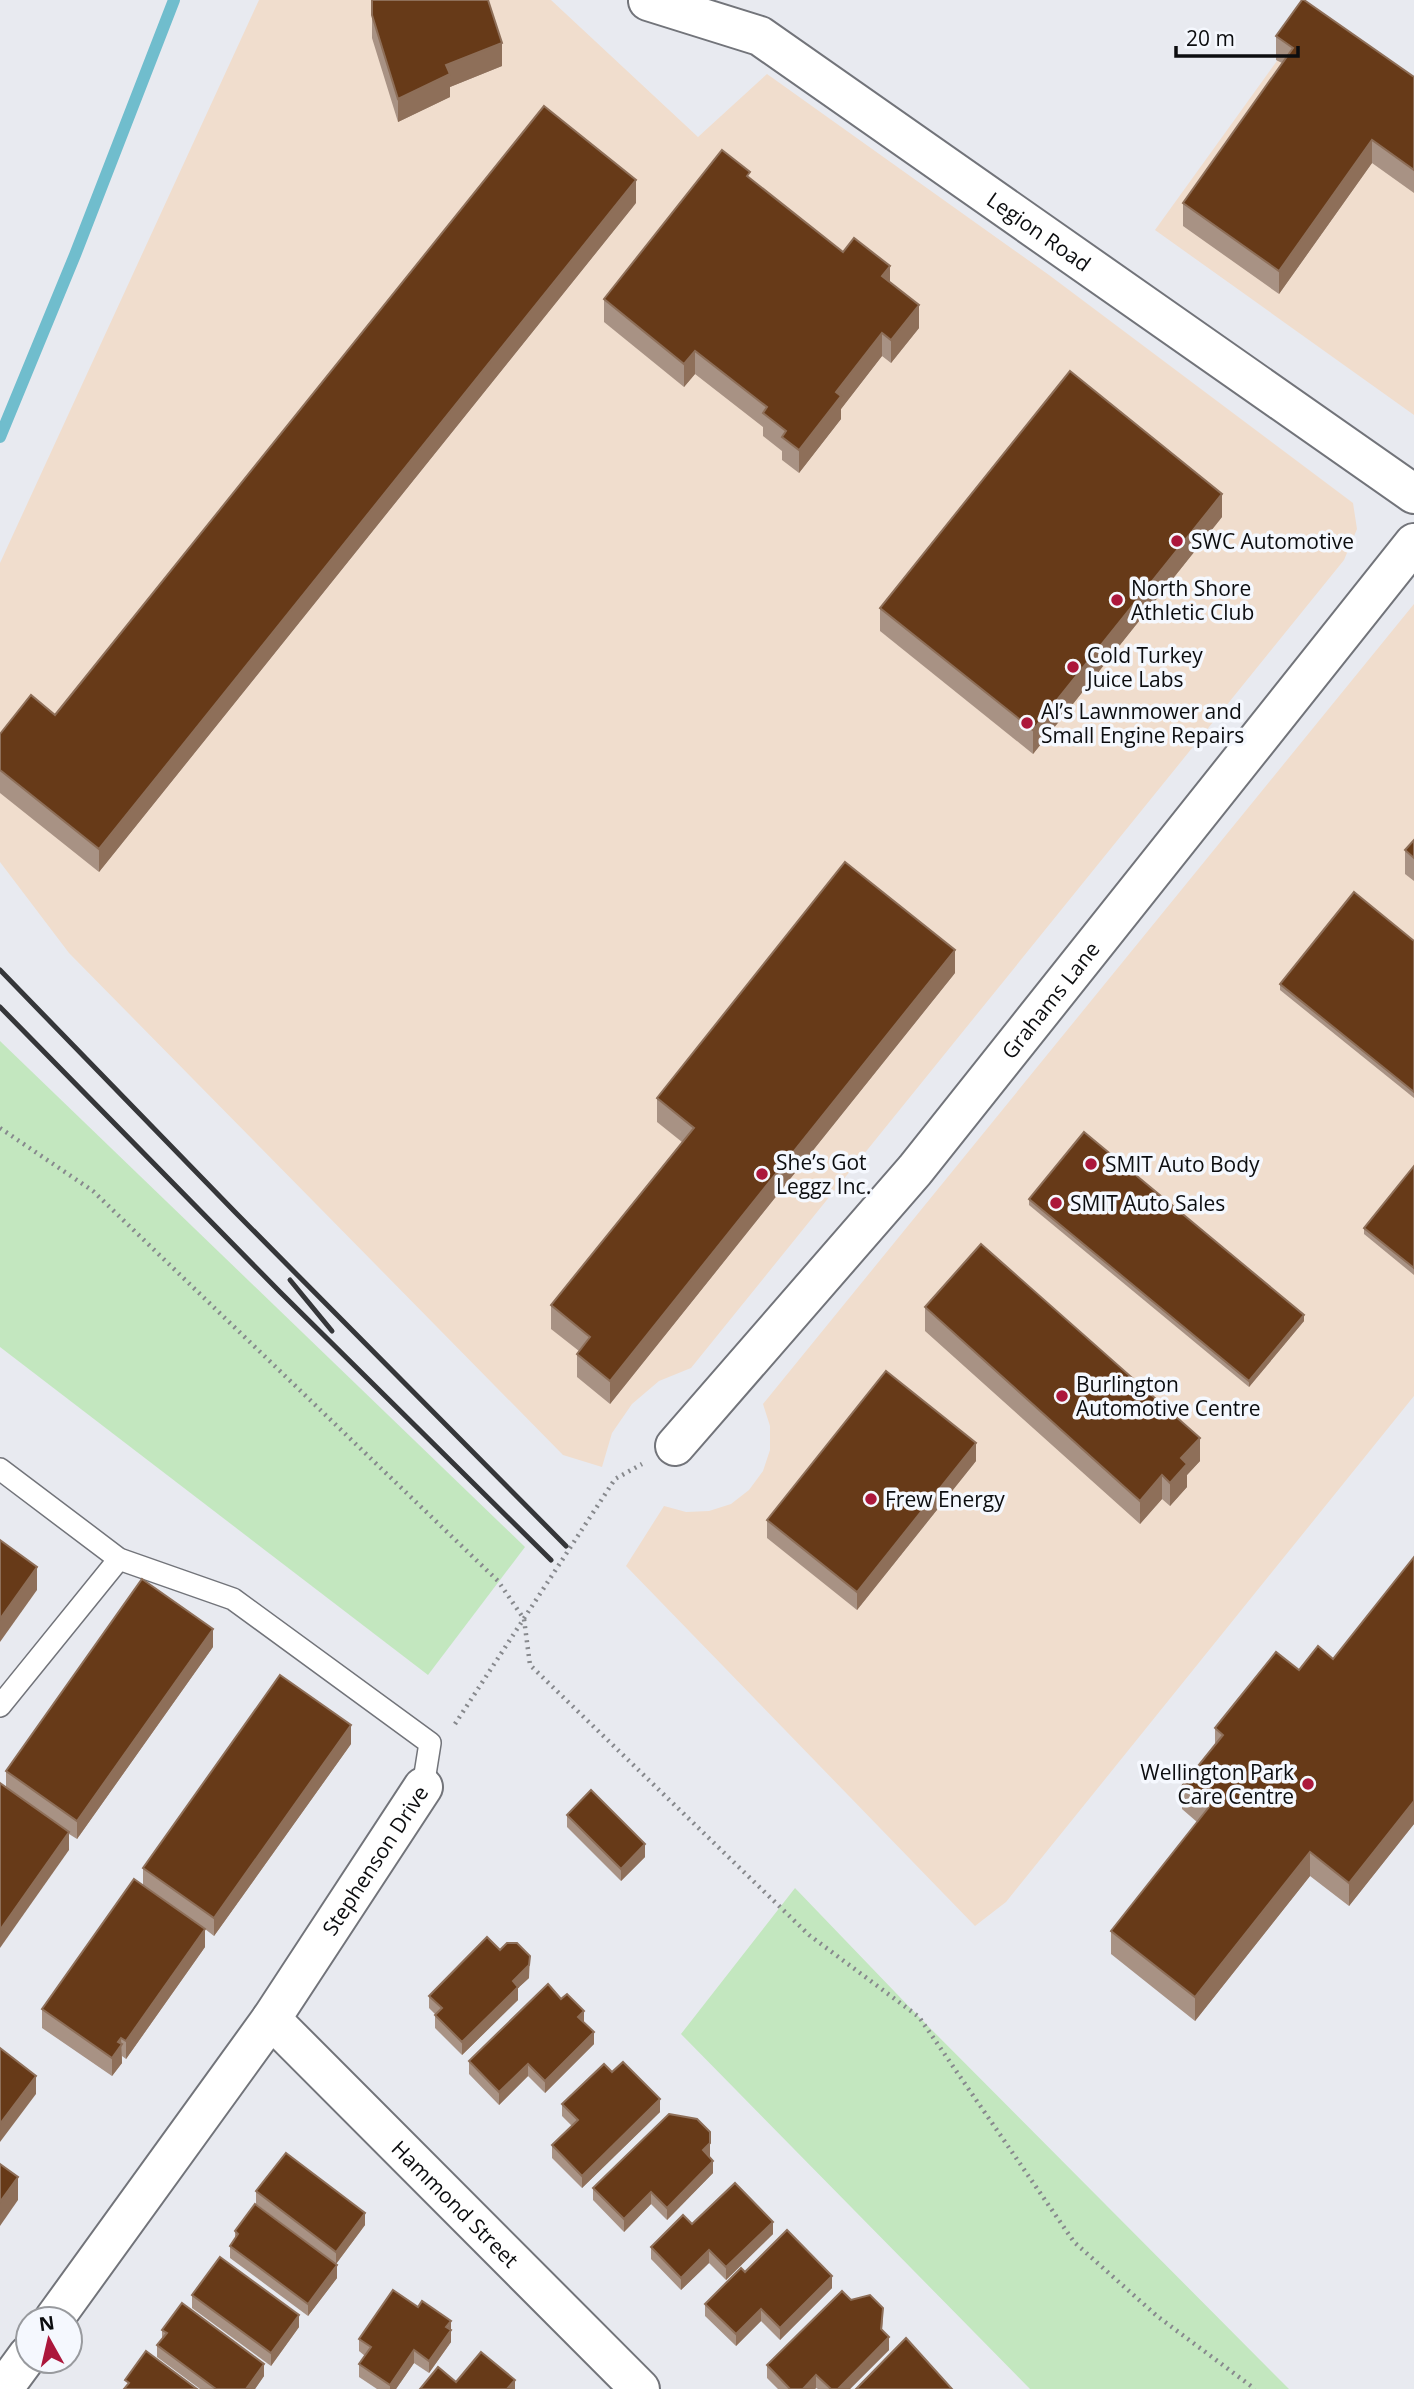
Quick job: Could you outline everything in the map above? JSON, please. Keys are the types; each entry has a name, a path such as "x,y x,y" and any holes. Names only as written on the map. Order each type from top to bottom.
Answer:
{"street":[{"name":"Legion Road","path":"648,1 760,36 1414,494"},
{"name":"Grahams Lane","path":"675,1446 915,1170 1414,543"},
{"name":"Stephenson Drive","path":"64,2305 271,2019 423,1787"},
{"name":"Hammond Street","path":"271,2019 640,2389"}],"lane":[{"path":"0,1469 119,1559 0,1706"},
{"name":"Stephenson Drive","path":"119,1559 233,1599 430,1744 423,1787"}],"path":[{"path":"0,1128 93,1191 498,1581 524,1619 530,1665 809,1935 919,2017 1074,2242 1157,2316 1255,2389"},
{"path":"454,1725 615,1479 675,1446"}],"shaded area":[{"path":"259,0 551,0 698,137 767,74 1049,275 1353,503 1357,529 1344,560 691,1368 659,1381 632,1404 612,1433 602,1467 563,1455 69,953 0,862 0,563"},
{"path":"1315,8 1414,77 1414,415 1155,230"},
{"path":"1414,604 1414,1396 1006,1902 975,1926 626,1566 664,1506 686,1512 709,1511 731,1504 749,1490 763,1471 770,1450 770,1426 763,1404"}],"green space":[{"path":"0,1041 525,1547 428,1675 0,1347"},
{"path":"795,1888 919,2017 1289,2389 1030,2389 681,2034"}],"building":[{"path":"372,0 488,0 502,43 446,65 450,74 398,99 372,15"},
{"path":"1302,0 1414,77 1414,170 1372,140 1279,271 1183,203 1293,48 1276,36"},
{"path":"544,106 636,180 99,849 0,770 0,734 31,695 55,715"},
{"path":"722,150 750,172 747,176 843,252 854,238 890,266 882,276 919,305 891,340 882,333 836,392 841,396 799,450 782,437 786,431 763,413 767,407 695,351 684,364 604,299"},
{"path":"1070,371 1222,494 1033,730 880,608"},
{"path":"1414,840 1414,858 1405,850"},
{"path":"845,862 955,950 610,1381 577,1354 590,1337 551,1305 694,1128 657,1098"},
{"path":"1354,892 1414,941 1414,1092 1280,984"},
{"path":"1084,1132 1304,1315 1249,1381 1029,1199"},
{"path":"1414,1166 1414,1268 1364,1228"},
{"name":"Burlington Automotive Centre","path":"981,1244 1200,1438 1181,1458 1187,1464 1170,1483 1162,1475 1140,1501 925,1307"},
{"name":"Frew Energy","path":"886,1371 976,1443 857,1592 767,1520"},
{"path":"0,1540 37,1567 0,1619"},
{"name":"Wellington Park Care Centre","path":"1414,1557 1414,1801 1349,1883 1310,1852 1195,1997 1111,1931 1209,1807 1182,1786 1223,1735 1215,1728 1276,1652 1299,1670 1318,1646 1333,1659"},
{"path":"142,1579 213,1629 77,1821 6,1771"},
{"path":"280,1675 351,1725 214,1918 143,1868"},
{"path":"0,1783 69,1832 0,1930"},
{"path":"591,1790 645,1844 621,1869 567,1815"},
{"path":"134,1879 205,1929 126,2041 121,2038 118,2042 122,2044 112,2058 42,2009"},
{"path":"487,1937 500,1950 507,1943 517,1943 530,1956 529,1965 513,1981 518,1987 462,2042 435,2015 442,2008 429,1996"},
{"path":"548,1984 561,1999 567,1994 584,2011 578,2017 594,2032 545,2081 528,2064 499,2092 469,2061"},
{"path":"0,2048 36,2076 0,2124"},
{"path":"623,2062 660,2099 582,2176 552,2145 578,2120 562,2104 604,2064 612,2072"},
{"path":"669,2114 697,2119 710,2132 710,2143 703,2150 713,2161 667,2208 651,2192 624,2219 593,2188"},
{"path":"286,2153 365,2213 336,2252 256,2191"},
{"path":"0,2164 18,2177 0,2202"},
{"path":"735,2183 773,2222 726,2267 709,2250 681,2278 651,2247 683,2215 692,2224"},
{"path":"255,2204 337,2265 308,2304 230,2246 238,2234 235,2231"},
{"path":"787,2230 832,2276 780,2328 761,2309 736,2334 705,2304 741,2268 745,2272"},
{"path":"220,2257 299,2315 271,2353 192,2295"},
{"path":"393,2290 418,2307 422,2301 451,2321 446,2327 451,2330 429,2361 414,2350 390,2385 359,2364 371,2347 359,2339"},
{"path":"842,2291 851,2300 870,2295 883,2308 881,2329 889,2337 838,2389 831,2389 816,2375 803,2389 790,2389 767,2365"},
{"path":"182,2303 264,2364 246,2389 216,2389 157,2345 167,2333 162,2330"},
{"path":"906,2338 952,2389 856,2389"},
{"path":"146,2351 197,2389 124,2389 129,2383 125,2380"},
{"path":"481,2352 515,2380 507,2389 420,2389 438,2367 456,2382"}],"waterway":[{"path":"0,437 75,255 174,0"}],"railway":[{"path":"0,970 566,1546"},
{"path":"0,1007 280,1292 551,1560"},
{"path":"290,1280 332,1331"}],"place":[{"name":"SWC Automotive","path":"1177,541"},
{"name":"North Shore Athletic Club","path":"1117,600"},
{"name":"Cold Turkey Juice Labs","path":"1073,667"},
{"name":"Al’s Lawnmower and Small Engine Repairs","path":"1027,723"},
{"name":"SMIT Auto Body","path":"1091,1164"},
{"name":"She’s Got Leggz Inc.","path":"762,1174"},
{"name":"SMIT Auto Sales","path":"1056,1203"},
{"name":"Burlington Automotive Centre","path":"1062,1396"},
{"name":"Frew Energy","path":"871,1499"},
{"name":"Wellington Park Care Centre","path":"1308,1784"}]}
